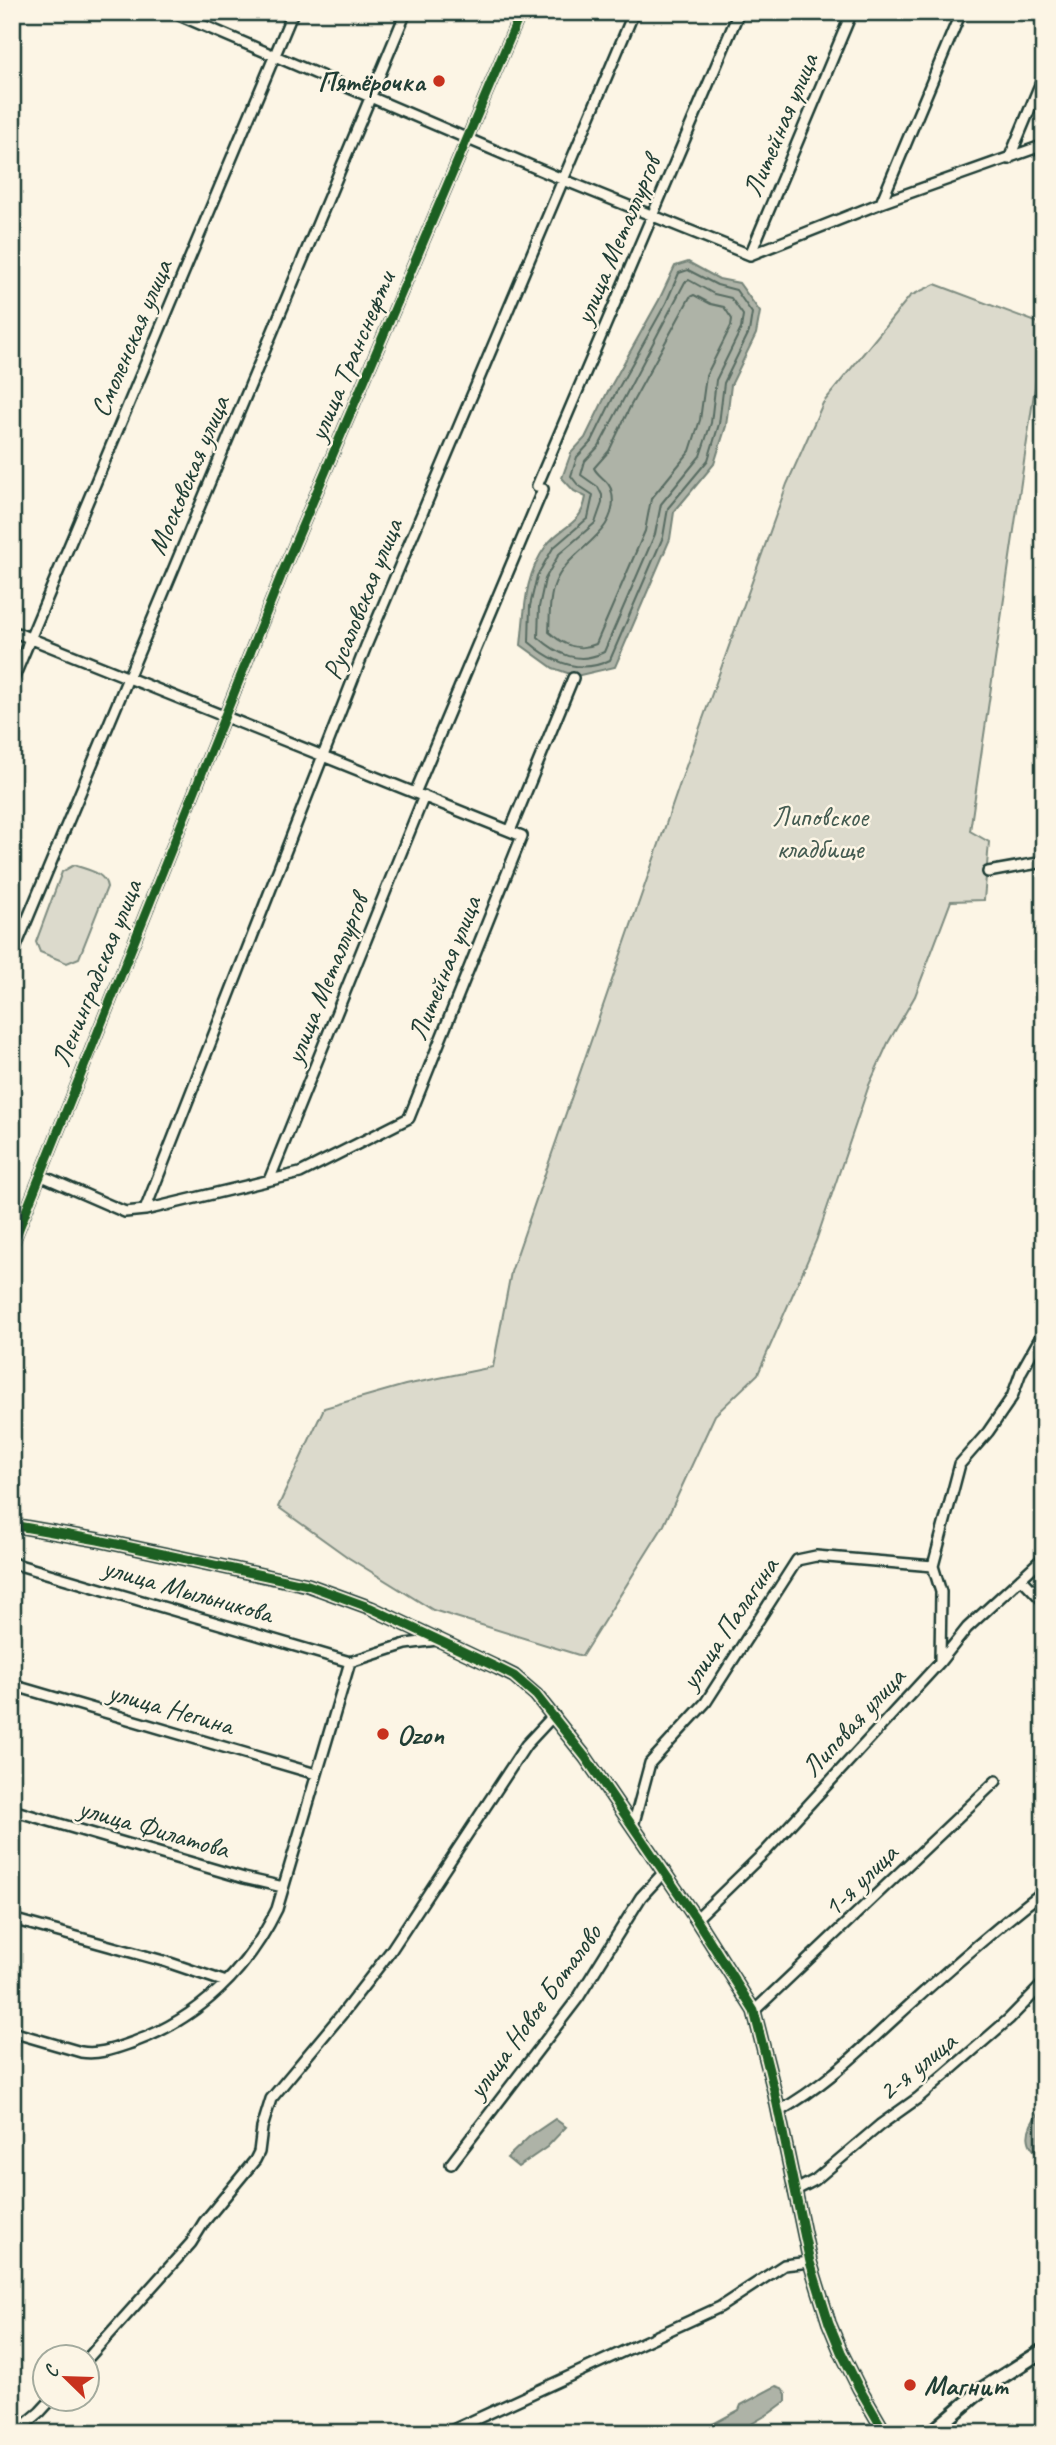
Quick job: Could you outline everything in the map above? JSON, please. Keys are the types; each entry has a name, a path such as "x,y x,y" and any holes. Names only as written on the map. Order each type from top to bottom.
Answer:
{"main road":[{"path":"931,2433 984,2388 1044,2350"}],"street":[{"path":"172,12 468,140 750,255 881,203 1044,145"},
{"name":"Смоленская улица","path":"12,682 293,12"},
{"name":"Московская улица","path":"12,956 406,12"},
{"name":"улица Транснефти","path":"223,717 522,12"},
{"name":"Русаловская улица","path":"145,1210 324,755 448,450 634,12"},
{"name":"улица Металлургов","path":"271,1178 540,487 652,214 739,12"},
{"name":"Литейная улица","path":"750,255 852,12"},
{"path":"881,203 961,12"},
{"path":"1009,159 1044,75"},
{"path":"12,631 510,831 573,678"},
{"name":"Ленинградская улица","path":"12,1246 223,717"},
{"name":"Литейная улица","path":"271,1178 300,1173 409,1118 522,836 510,831"},
{"path":"988,872 1044,862"},
{"path":"40,1175 125,1212 145,1210 271,1178"},
{"path":"940,1662 940,1592 933,1566 960,1464 988,1432 1012,1397 1021,1372 1044,1332"},
{"path":"12,1525 272,1576 344,1597 514,1676 536,1695 554,1715 633,1826 754,2011 810,2262 841,2352 885,2433"},
{"name":"улица Палагина","path":"633,1826 650,1763 706,1702 797,1560 816,1556 933,1566"},
{"name":"Липовая улица","path":"696,1919 766,1851 940,1662 967,1628 1044,1557"},
{"name":"улица Мыльникова","path":"12,1563 350,1662"},
{"path":"1022,1578 1044,1602"},
{"path":"406,1644 411,1627"},
{"path":"12,2032 91,2053 111,2050 171,2027 210,1997 226,1982 263,1935 277,1909 350,1662 406,1644 439,1639"},
{"name":"улица Негина","path":"12,1685 316,1774"},
{"path":"101,2344 191,2243 204,2222 255,2160 271,2099 367,1983 419,1910 526,1745 554,1715"},
{"name":"1-я улица","path":"754,2011 996,1781"},
{"name":"улица Филатова","path":"12,1810 244,1878 283,1886"},
{"name":"улица Новое Боталово","path":"451,2164 578,1997 641,1897 664,1872"},
{"path":"778,2112 840,2070 996,1929 1044,1891"},
{"path":"12,1919 167,1962 226,1982"},
{"name":"2-я улица","path":"794,2191 815,2180 982,2043 1044,1983"},
{"path":"446,2433 720,2307 784,2265 810,2262"},
{"path":"15,2433 38,2414"}],"green space":[{"name":"Липовское кладбище","path":"935,284 1044,325 970,831 989,842 984,900 951,901 915,996 888,1043 869,1085 816,1241 758,1374 715,1415 664,1525 582,1656 433,1610 349,1558 278,1507 324,1408 405,1385 493,1367 511,1272 787,484 823,403 910,296"},
{"path":"74,865 99,875 107,887 79,958 67,963 40,952 36,942 62,872"}],"water":[{"path":"688,262 719,279 739,283 760,312 756,334 731,385 726,426 714,464 674,512 670,539 615,667 576,676 553,668 521,645 529,581 546,546 575,520 583,507 586,497 574,491 562,478 571,453 585,438 675,266"},
{"path":"1039,2113 1044,2113 1044,2157 1032,2148 1028,2137 1031,2125"},
{"path":"555,2119 566,2127 547,2147 518,2167 507,2158 530,2136"},
{"path":"776,2386 782,2388 786,2394 786,2401 770,2413 736,2433 714,2433 711,2430 713,2424 739,2410 741,2405"}],"cycle path":[{"path":"12,1246 281,576 521,12"},
{"path":"12,1525 98,1540 308,1585 371,1608 498,1668 514,1676 536,1695 586,1758 696,1919 754,2011 774,2090 810,2262 841,2352 885,2433"}],"place":[{"name":"Пятёрочка","path":"439,81"},
{"name":"Ozon","path":"383,1734"},
{"name":"Магнит","path":"910,2385"}]}
